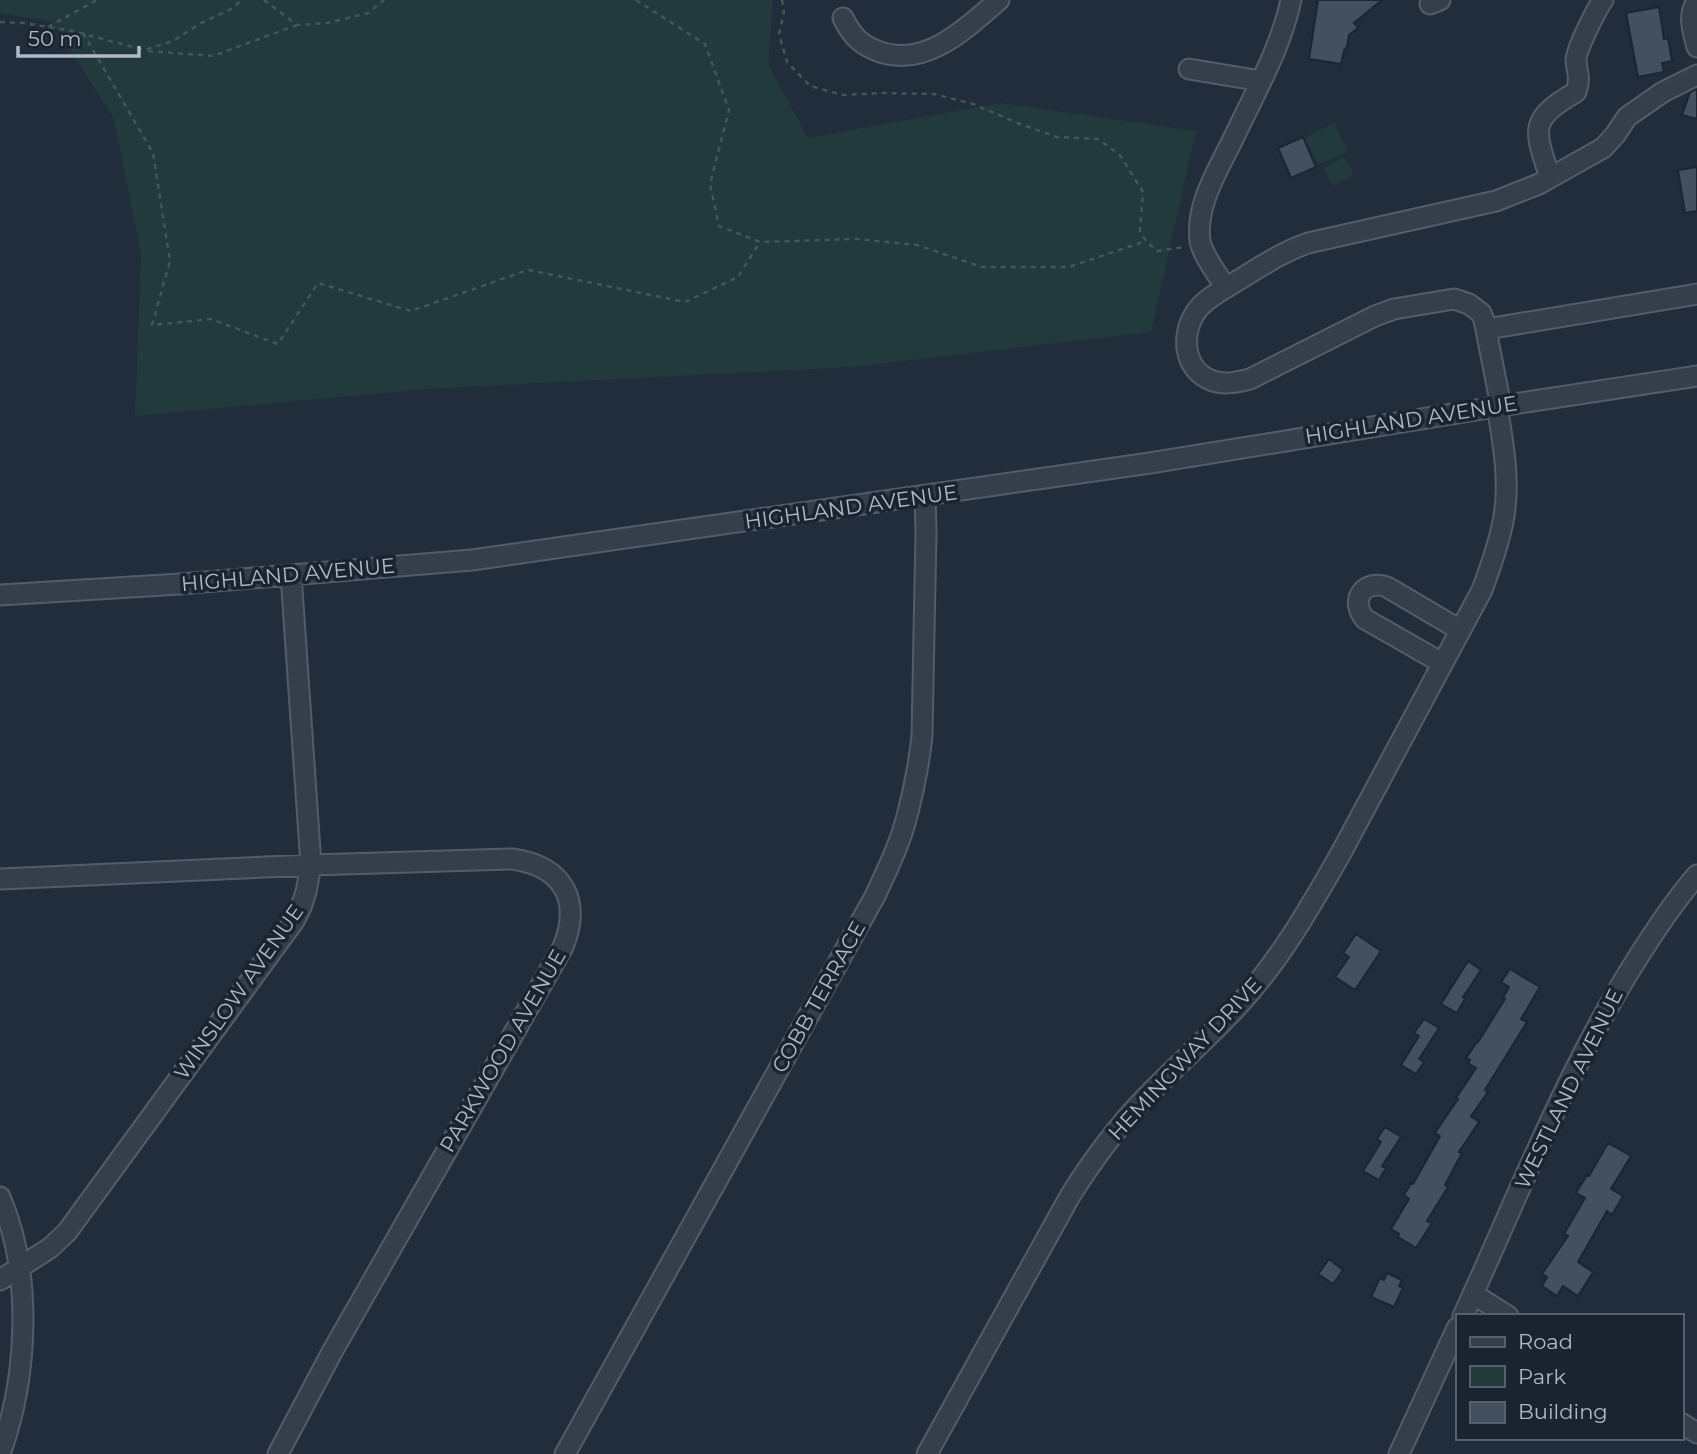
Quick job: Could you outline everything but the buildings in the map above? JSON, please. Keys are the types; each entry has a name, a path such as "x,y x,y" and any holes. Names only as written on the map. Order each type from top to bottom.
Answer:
{"street":[{"path":"843,18 852,35 871,49 896,56 927,52 959,33 999,0"},
{"path":"1226,288 1201,245 1199,228 1202,209 1270,63 1291,0"},
{"path":"1550,178 1539,141 1540,121 1550,108 1576,92 1580,82 1576,58 1596,10 1603,0"},
{"path":"1689,3 1697,47"},
{"path":"1189,69 1261,81"},
{"path":"1697,75 1663,92 1627,117 1603,148 1539,184 1496,201 1297,247 1278,256 1226,288 1196,311 1187,331 1187,352 1196,370 1211,381 1239,382 1250,379 1375,316 1445,299 1462,300 1469,304 1481,313 1487,329 1697,294"},
{"name":"HEMINGWAY DRIVE","path":"927,1454 1087,1169 1143,1100 1237,1007 1301,921 1341,853 1482,590 1504,514 1506,475 1487,329"},
{"name":"HIGHLAND AVENUE","path":"0,595 180,584 472,560 1150,463 1697,376"},
{"name":"COBB TERRACE","path":"565,1454 875,896 899,841 907,816 922,736 925,496"},
{"name":"WINSLOW AVENUE","path":"0,1280 50,1248 67,1232 294,921 301,907 311,865 290,575"},
{"path":"1442,663 1365,619 1358,608 1360,596 1368,587 1387,587 1460,631"},
{"name":"PARKWOOD AVENUE","path":"0,879 512,859 541,867 555,877 568,895 570,925 563,947 339,1340 278,1454"},
{"name":"WESTLAND AVENUE","path":"1464,1314 1563,1092 1592,1035 1626,976 1683,891 1697,875"},
{"path":"0,1197 13,1232 20,1268 21,1355 12,1418 0,1454"},
{"path":"1473,1294 1505,1314"},
{"path":"1399,1454 1456,1330"}],"path":[{"path":"48,27 97,0"},
{"path":"144,50 173,41 199,24 233,8 242,0"},
{"path":"264,0 297,25"},
{"path":"0,22 83,33 144,50 213,56 297,25 328,23 368,13 384,0"},
{"path":"636,0 705,44 729,110 710,184 719,226 760,242 856,239 917,245 982,267 1069,267 1146,241"},
{"path":"782,0 779,34 788,62 810,86 843,95 934,94 973,104 1056,137 1098,139 1120,155 1143,192 1140,231 1146,241 1157,251 1201,245"},
{"path":"83,33 153,153 170,261 152,325 212,318 278,344 318,283 411,311 528,270 685,302 738,277 760,242"}],"green space":[{"path":"0,0 773,0 768,64 808,138 1000,103 1196,131 1151,332 853,367 425,389 135,416 141,254 114,119 52,22 0,13"},
{"path":"1335,123 1348,151 1318,165 1304,138"},
{"path":"1345,157 1354,175 1332,186 1323,168"}]}
